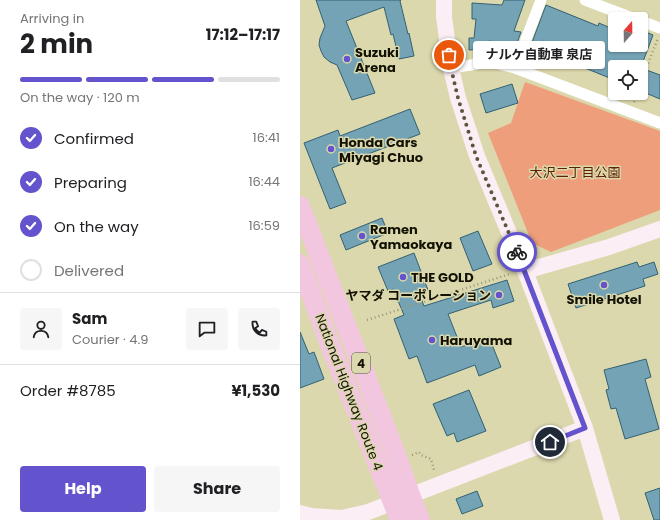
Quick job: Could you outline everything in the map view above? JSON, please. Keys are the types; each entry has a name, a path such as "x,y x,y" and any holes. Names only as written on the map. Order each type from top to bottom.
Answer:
{"highway":[{"name":"National Highway Route 4","path":"300,206 395,452 401,499 400,520"},
{"name":"National Highway Route 4","path":"300,264 329,342 401,499 420,520"}],"street":[{"path":"444,0 444,17 451,68 458,98 476,156 517,273 585,428 612,520"},
{"path":"515,68 541,0"},
{"path":"584,0 616,12"},
{"path":"648,24 660,28"},
{"path":"451,68 491,62 515,68 660,122"},
{"path":"517,273 609,247 660,229"},
{"path":"300,513 311,516 342,518 368,512 585,428"}],"path":[{"path":"648,64 660,32"},
{"path":"367,320 517,273"},
{"path":"411,455 419,452 420,455 431,459 434,470"}],"green space":[{"name":"大沢二丁目公園","path":"525,82 660,131 660,210 551,252 532,243 488,133 511,123"}],"building":[{"path":"316,0 401,0 400,1 414,56 399,59 384,7 346,21 375,93 352,100 337,65 324,57 321,51 319,45 320,38 325,26"},
{"path":"504,0 525,0 514,31 521,32 516,46 489,41 490,49 469,50 469,38 474,38 476,19 472,19 472,3 502,5"},
{"path":"546,5 598,26 599,23 608,27 608,52 647,52 644,60 608,60 608,77 585,68 588,60 558,49 555,56 531,45"},
{"path":"648,33 653,35 648,48"},
{"path":"648,71 660,75 660,99 648,94"},
{"path":"512,84 518,103 486,113 480,94"},
{"path":"410,109 420,134 332,168 346,203 330,209 304,143 338,130 340,136"},
{"path":"382,218 388,233 346,250 340,235"},
{"path":"478,231 492,264 473,271 460,238"},
{"path":"414,253 428,290 419,293 424,306 507,280 514,301 493,308 491,300 448,314 461,347 489,337 501,367 479,376 475,365 427,383 417,356 409,359 394,319 404,315 393,289 388,291 378,267"},
{"path":"637,262 639,267 654,262 658,274 643,279 645,286 576,308 568,284"},
{"path":"300,332 309,354 314,352 324,379 300,388"},
{"path":"646,359 651,377 645,379 659,429 625,439 616,408 611,409 606,390 609,389 604,370"},
{"path":"469,390 486,431 457,442 454,433 447,436 433,404"},
{"path":"660,488 660,520 654,520 645,493"},
{"path":"477,491 483,506 462,514 456,499"}],"way so far":[{"path":"449,55 458,98 476,156 517,252"}],"place":[{"name":"ナルケ自動車 泉店","path":"449,55"},
{"name":"Suzuki Arena","path":"347,59"},
{"name":"Honda Cars Miyagi Chuo","path":"331,149"},
{"name":"Ramen Yamaokaya","path":"362,236"},
{"name":"THE GOLD","path":"403,277"},
{"name":"Smile Hotel","path":"604,285"},
{"name":"ヤマダ コーポレーション","path":"499,295"},
{"name":"Haruyama","path":"432,340"}],"route":[{"path":"517,252 585,428 550,442"}]}
